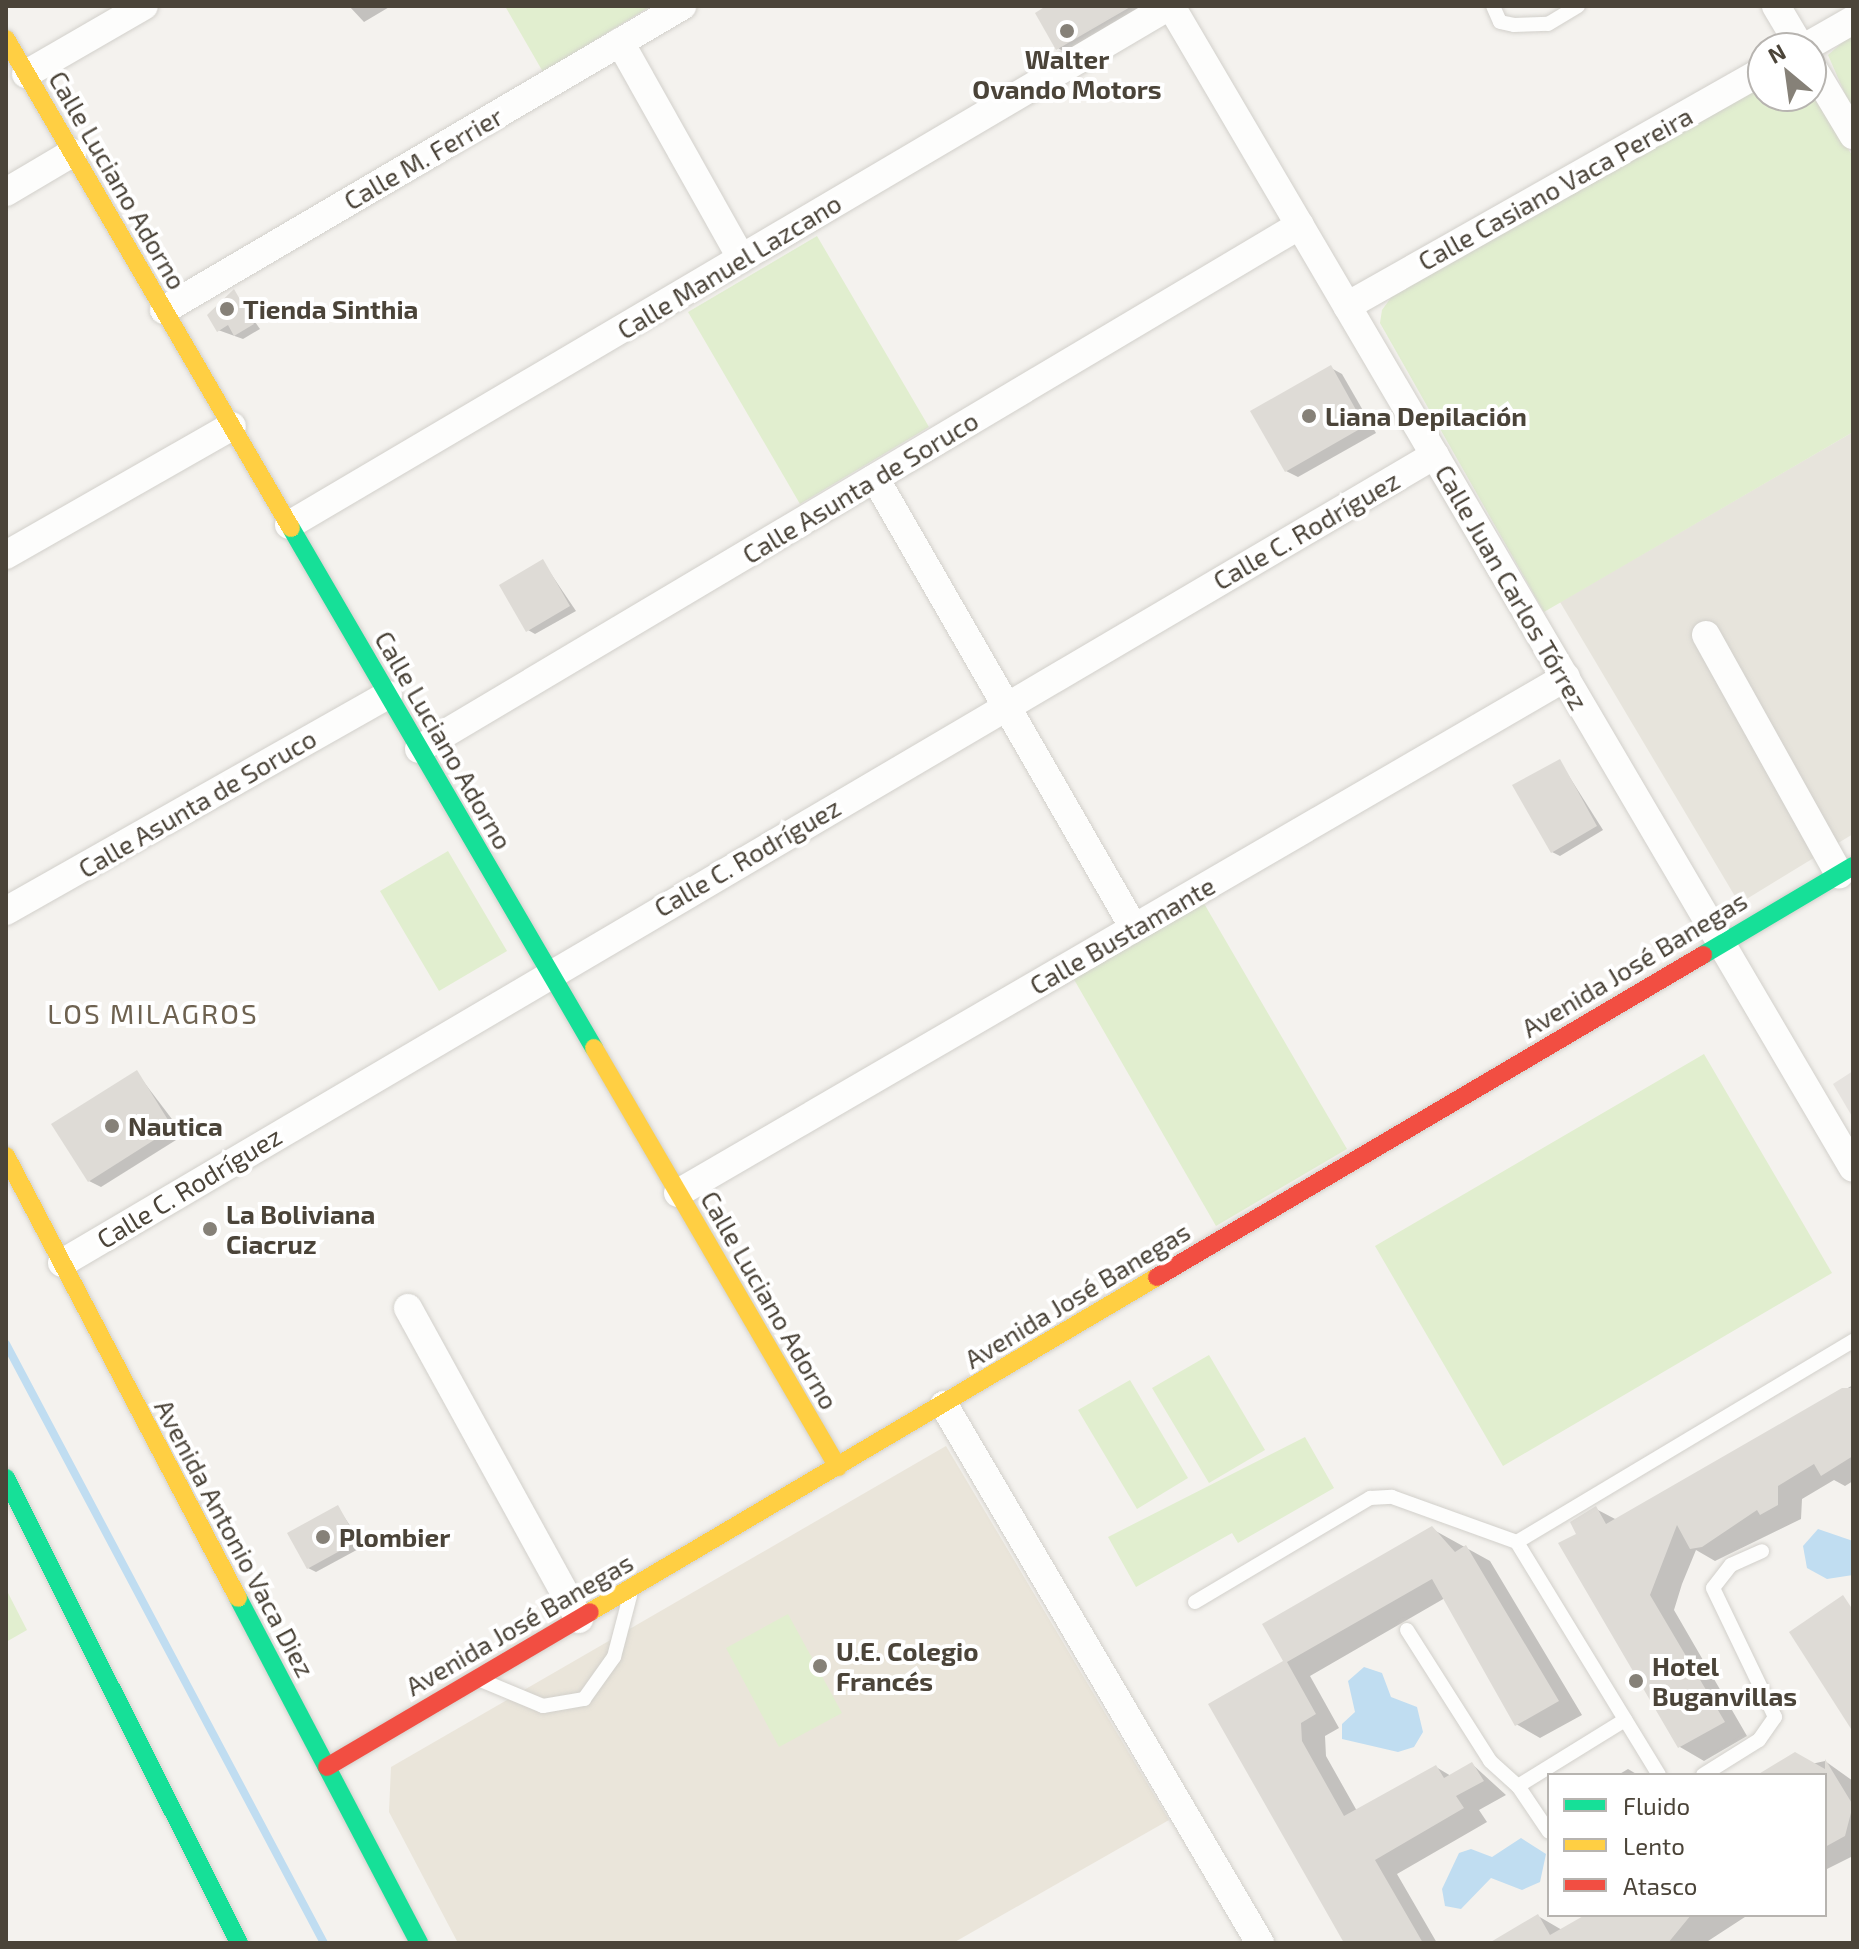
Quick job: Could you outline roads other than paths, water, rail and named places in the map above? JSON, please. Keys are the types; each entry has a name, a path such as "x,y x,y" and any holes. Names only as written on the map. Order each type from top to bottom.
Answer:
{"main road":[{"name":"Calle Luciano Adorno","path":"6,39 838,1467"},
{"name":"Avenida José Banegas","path":"327,1767 1846,870"},
{"name":"Avenida Antonio Vaca Diez","path":"6,1156 419,1943"},
{"path":"6,1478 239,1943"}],"street":[{"path":"26,74 144,6"},
{"name":"Calle M. Ferrier","path":"164,310 682,6"},
{"name":"Calle Juan Carlos Tórrez","path":"1170,6 1853,1168"},
{"name":"Calle Manuel Lazcano","path":"289,525 1170,6"},
{"path":"1776,6 1792,32"},
{"path":"1827,34 1853,20"},
{"path":"620,42 741,258"},
{"name":"Calle Casiano Vaca Pereira","path":"1347,306 1747,80"},
{"path":"1827,92 1853,135"},
{"path":"6,192 72,153"},
{"name":"Calle Asunta de Soruco","path":"419,749 1300,225"},
{"path":"6,555 232,426"},
{"name":"Calle C. Rodríguez","path":"62,1263 549,972 1435,455"},
{"path":"875,478 1134,928"},
{"path":"1706,635 1846,870"},
{"name":"Calle Bustamante","path":"678,1193 1566,677"},
{"name":"Calle Asunta de Soruco","path":"6,911 388,695"},
{"path":"408,1308 579,1619"},
{"path":"944,1405 1260,1943"}],"lane":[{"path":"1493,6 1500,22 1514,25 1548,24 1578,6"},
{"path":"1517,1542 1853,1341"},
{"path":"1195,1602 1370,1498 1392,1497 1517,1542 1658,1773"},
{"path":"1706,1773 1759,1740 1775,1717 1713,1588 1731,1565 1762,1551"},
{"path":"477,1679 543,1706 584,1699 614,1657 632,1588"},
{"path":"1407,1630 1490,1761 1518,1786 1547,1829"},
{"path":"1518,1786 1625,1720"}],"water":[{"path":"1818,1529 1853,1541 1853,1575 1827,1579 1807,1568 1803,1546"},
{"path":"1364,1667 1382,1673 1391,1697 1417,1707 1423,1732 1414,1747 1398,1752 1342,1739 1342,1724 1355,1712 1348,1681"},
{"path":"1521,1838 1546,1854 1540,1882 1522,1890 1491,1878 1461,1909 1445,1906 1442,1889 1459,1853 1471,1849 1492,1857"}],"waterway":[{"path":"6,1344 324,1943"}],"place":[{"name":"Walter Ovando Motors","path":"1067,31"},
{"name":"Tienda Sinthia","path":"227,309"},
{"name":"Liana Depilación","path":"1309,416"},
{"name":"Nautica","path":"112,1126"},
{"name":"La Boliviana Ciacruz","path":"210,1229"},
{"name":"Plombier","path":"323,1537"},
{"name":"U.E. Colegio Francés","path":"820,1666"},
{"name":"Hotel Buganvillas","path":"1636,1681"}],"district":[{"name":"LOS MILAGROS","path":"153,1013"}]}
